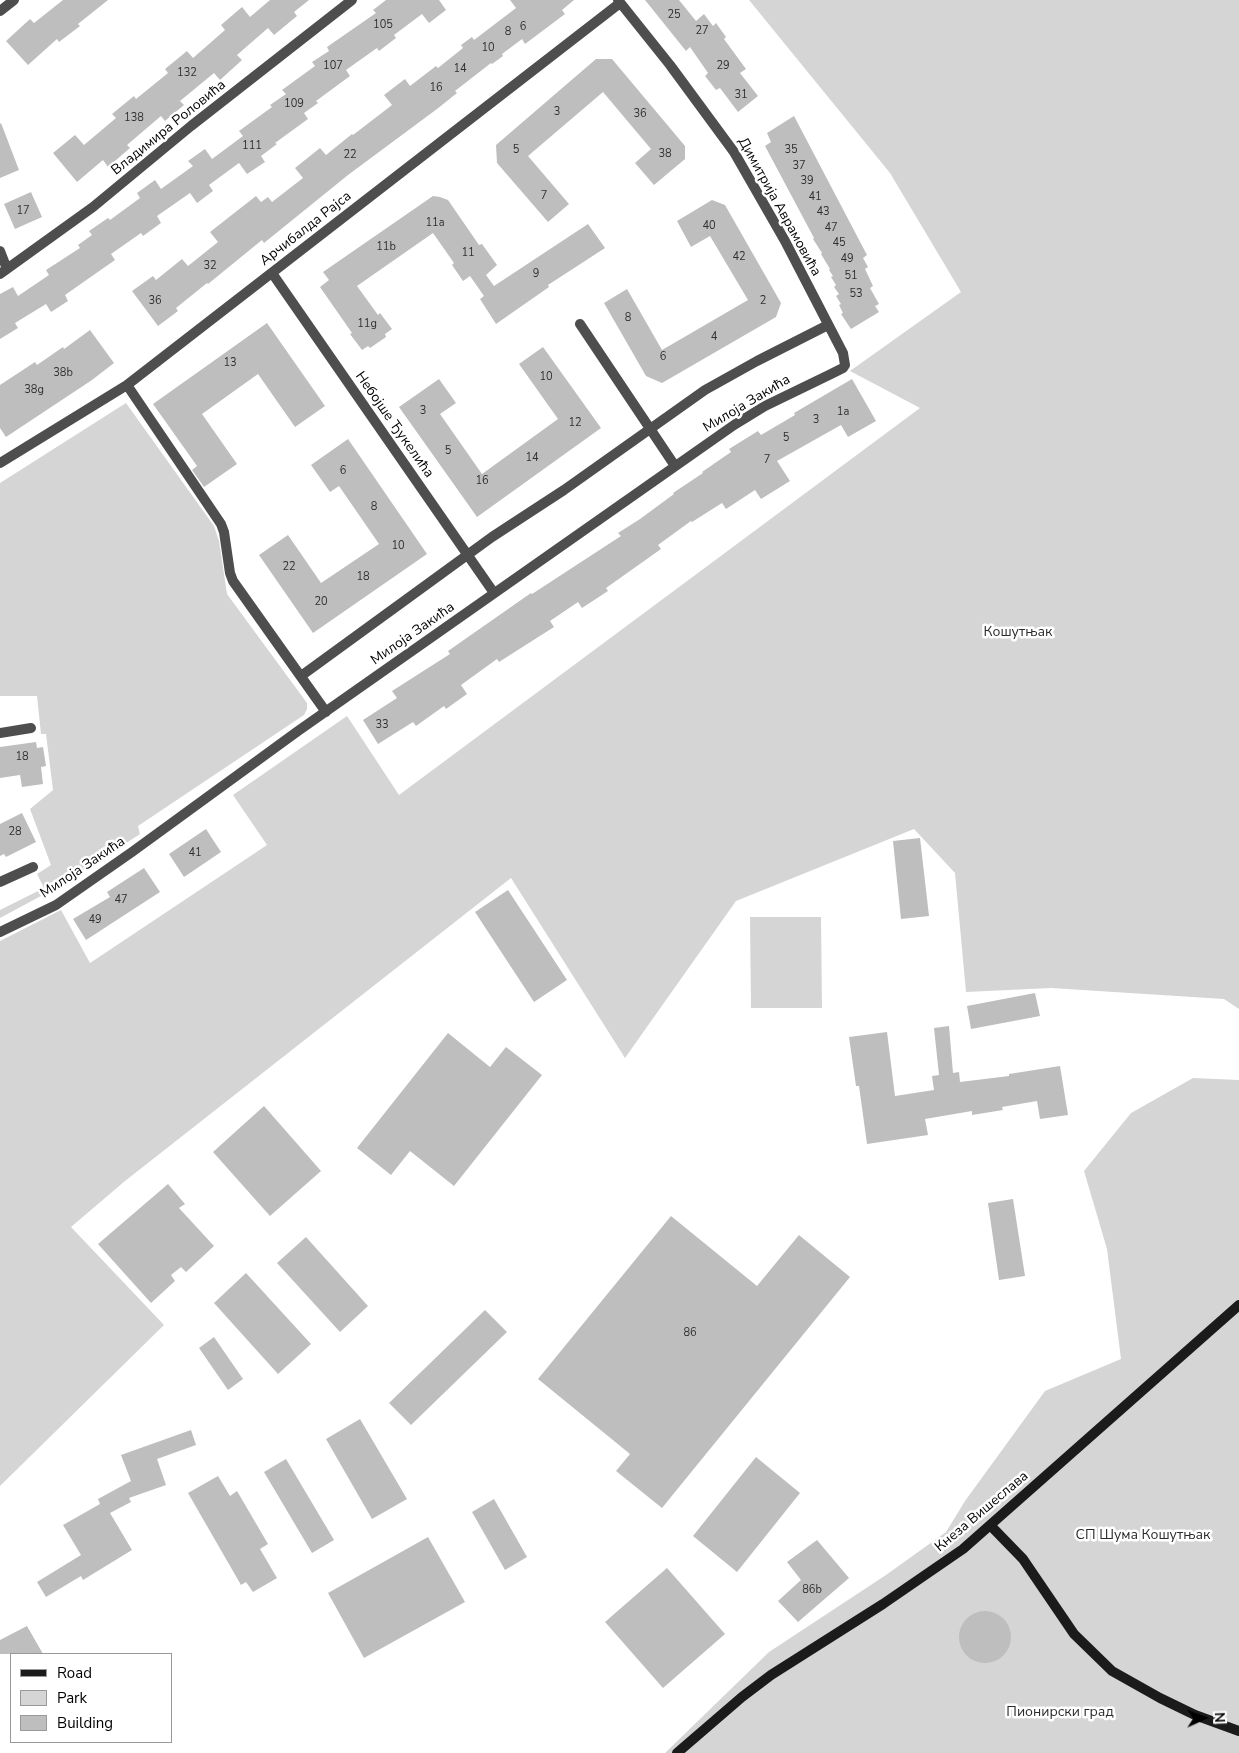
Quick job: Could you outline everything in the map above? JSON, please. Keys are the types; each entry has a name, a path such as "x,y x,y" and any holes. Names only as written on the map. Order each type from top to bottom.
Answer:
{"main road":[{"name":"Кнеза Вишеслава","path":"677,1753 742,1697 771,1675 940,1566 963,1549 1239,1305"},
{"path":"990,1525 1023,1559 1074,1634 1112,1671 1186,1710 1239,1731"}],"street":[{"path":"0,11 14,0"},
{"name":"Владимира Роловића","path":"4,272 92,207 191,126 352,0"},
{"name":"Арчибалда Рајса","path":"0,463 126,384 272,273 619,1"},
{"name":"Димитрија Аврамовића","path":"619,1 676,72 734,152 785,241 843,353 845,365"},
{"path":"0,251 4,272"},
{"name":"Небојше Ђукелића","path":"272,273 494,593"},
{"path":"580,324 675,466"},
{"path":"301,676 468,555 564,490 705,390 828,325"},
{"name":"Милоја Закића","path":"0,932 56,905 675,466 766,406 843,368 845,365"},
{"path":"126,384 218,518 224,532 230,574 233,581 326,712"},
{"path":"0,733 31,728"},
{"name":"Милоја Закића","path":"0,882 33,867"}],"green space":[{"name":"Кошутњак","path":"749,0 1239,0 1239,1009 1224,999 1051,988 966,992 955,873 914,829 736,901 625,1058 511,878 125,1181 71,1227 164,1325 0,1486 0,941 61,910 90,963 267,845 233,795 347,716 399,795 920,408 850,371 961,292 890,173"},
{"path":"126,403 214,526 219,541 227,594 307,703 307,709 304,715 138,826 140,834 67,882 0,918 0,910 44,888 37,874 51,865 30,809 53,790 46,734 41,734 37,696 0,696 0,483"},
{"path":"750,917 821,917 822,1008 751,1008"},
{"path":"1193,1078 1239,1080 1239,1753 665,1753 769,1652 886,1575 946,1532 965,1501 1045,1391 1121,1359 1107,1249 1084,1171 1131,1113"}],"building":[{"path":"63,0 108,0 78,24 80,26 59,42 57,39 28,65 6,41 30,19 34,23"},
{"path":"270,0 309,0 294,12 297,16 274,35 268,28 237,55 242,60 220,80 214,73 180,101 184,105 165,121 161,116 127,145 130,148 108,167 103,160 77,182 53,153 75,135 84,145 116,118 112,114 134,96 136,99 168,73 165,69 187,51 193,58 225,30 221,25 242,7 250,17"},
{"path":"386,0 439,0 446,10 429,23 422,14 394,35 396,38 379,51 377,48 346,70 350,76 316,101 318,103 304,113 308,119 275,143 277,144 261,156 265,162 247,174 239,163 209,185 213,191 197,203 190,193 157,216 161,223 143,236 141,233 111,254 115,260 65,295 68,301 51,312 46,304 15,323 18,328 0,339 0,294 13,287 18,296 49,275 46,270 80,248 78,245 92,235 89,231 108,218 110,220 140,198 137,193 155,180 161,189 193,166 188,161 205,149 212,159 243,136 239,131 272,107 270,105 286,94 282,90 315,66 312,62 329,51 327,47 376,13 373,10"},
{"path":"510,0 574,0 562,10 565,14 525,44 522,39 502,54 503,56 455,91 457,93 437,109 348,175 264,243 262,240 207,283 176,308 178,311 158,326 132,291 153,276 156,280 182,259 188,266 218,242 210,232 256,196 261,202 268,197 272,202 303,178 295,168 320,148 326,155 392,105 384,95 405,79 410,86 436,66 438,68 463,48 461,45 472,37 474,40 516,8"},
{"path":"645,0 679,0 696,21 704,14 713,26 716,23 726,37 724,39 746,69 740,73 758,96 738,112 720,88 716,90 705,76 708,73 690,47 686,51"},
{"path":"596,59 612,59 685,146 685,159 654,185 635,163 651,149 603,92 528,156 569,204 548,222 497,163 496,145"},
{"path":"794,116 867,255 863,258 868,267 865,269 873,286 870,288 879,304 875,306 879,312 851,329 841,314 843,313 839,305 841,304 836,296 839,294 834,287 836,285 831,277 833,276 830,269 765,146 771,142 767,133"},
{"path":"0,124 19,170 0,178"},
{"path":"31,192 42,217 15,229 4,204"},
{"path":"433,196 448,200 479,245 482,244 497,265 486,275 494,286 588,224 605,248 548,285 549,287 496,324 480,299 484,296 470,276 463,281 452,265 454,263 433,233 357,286 378,315 380,313 392,329 385,334 386,337 370,348 368,346 362,350 320,287 329,280 323,272"},
{"path":"712,200 725,205 781,303 776,317 662,383 646,376 604,303 627,289 662,350 748,300 710,236 691,247 677,221"},
{"path":"267,323 325,406 295,427 258,374 202,414 237,464 204,487 192,470 197,466 153,404"},
{"path":"90,330 114,363 92,380 6,437 0,428 0,385 35,362 37,365 63,347 64,349"},
{"path":"543,347 601,428 477,517 399,407 439,379 456,403 440,414 482,474 558,419 519,364"},
{"path":"852,379 876,421 848,437 841,425 777,461 790,481 761,499 755,490 726,509 722,503 691,521 658,545 661,549 606,588 608,591 582,608 578,602 550,621 554,627 499,662 497,659 461,685 467,694 446,709 444,706 416,726 413,722 378,744 363,720 397,698 392,691 450,654 448,651 531,593 621,536 618,533 731,452 729,449 758,431 761,435"},
{"path":"348,439 427,554 313,633 259,555 288,535 321,583 379,544 339,486 330,492 311,465"},
{"path":"36,742 37,748 43,747 46,766 41,767 43,784 22,787 20,775 0,778 0,747"},
{"path":"22,813 36,842 6,857 4,854 0,856 0,824"},
{"path":"206,829 221,852 184,877 169,854"},
{"path":"920,838 929,916 901,919 893,841"},
{"path":"144,868 160,892 86,940 73,919 110,897 107,892"},
{"path":"508,890 567,980 534,1002 475,912"},
{"path":"1035,993 1040,1016 971,1029 967,1006"},
{"path":"949,1026 953,1073 959,1072 960,1082 1009,1076 1009,1074 1060,1066 1068,1115 1040,1119 1037,1101 1002,1107 1003,1110 972,1115 972,1111 925,1119 928,1135 867,1144 859,1086 856,1086 849,1037 887,1032 895,1096 934,1090 932,1076 939,1075 934,1028"},
{"path":"448,1033 490,1067 506,1047 542,1075 454,1186 410,1151 391,1175 357,1148"},
{"path":"264,1106 321,1171 270,1216 213,1152"},
{"path":"168,1184 185,1204 179,1208 214,1246 186,1272 181,1267 171,1275 175,1281 151,1303 98,1244"},
{"path":"1013,1199 1025,1276 999,1280 988,1203"},
{"path":"671,1216 757,1286 799,1235 850,1277 662,1508 616,1471 630,1454 538,1379"},
{"path":"306,1237 368,1306 340,1332 277,1263"},
{"path":"246,1273 311,1344 278,1374 214,1303"},
{"path":"485,1310 507,1332 411,1425 389,1403"},
{"path":"214,1337 243,1379 228,1390 199,1348"},
{"path":"360,1419 407,1499 372,1519 326,1439"},
{"path":"191,1430 196,1445 157,1459 166,1485 129,1498 131,1502 110,1513 132,1550 83,1580 81,1576 46,1597 37,1582 81,1555 63,1525 100,1504 98,1499 131,1481 121,1455"},
{"path":"756,1457 800,1493 737,1572 693,1536"},
{"path":"286,1459 334,1540 312,1553 264,1472"},
{"path":"218,1476 230,1496 237,1491 268,1544 260,1549 277,1578 253,1592 246,1582 241,1585 188,1493"},
{"path":"494,1499 527,1557 505,1570 472,1512"},
{"path":"428,1537 465,1602 364,1658 328,1593"},
{"path":"817,1540 849,1578 798,1622 778,1601 801,1580 787,1562"},
{"path":"667,1568 725,1634 663,1688 605,1622"},
{"path":"980,1611 990,1611 1004,1618 1011,1632 1011,1642 1004,1656 990,1663 980,1663 970,1659 963,1652 959,1642 959,1632 963,1622 970,1615"},
{"path":"27,1626 42,1653 0,1654 0,1640"}],"park label":[{"name":"СП Шума Кошутњак","path":"1143,1536"},
{"name":"Пионирски град","path":"1060,1713"}]}
